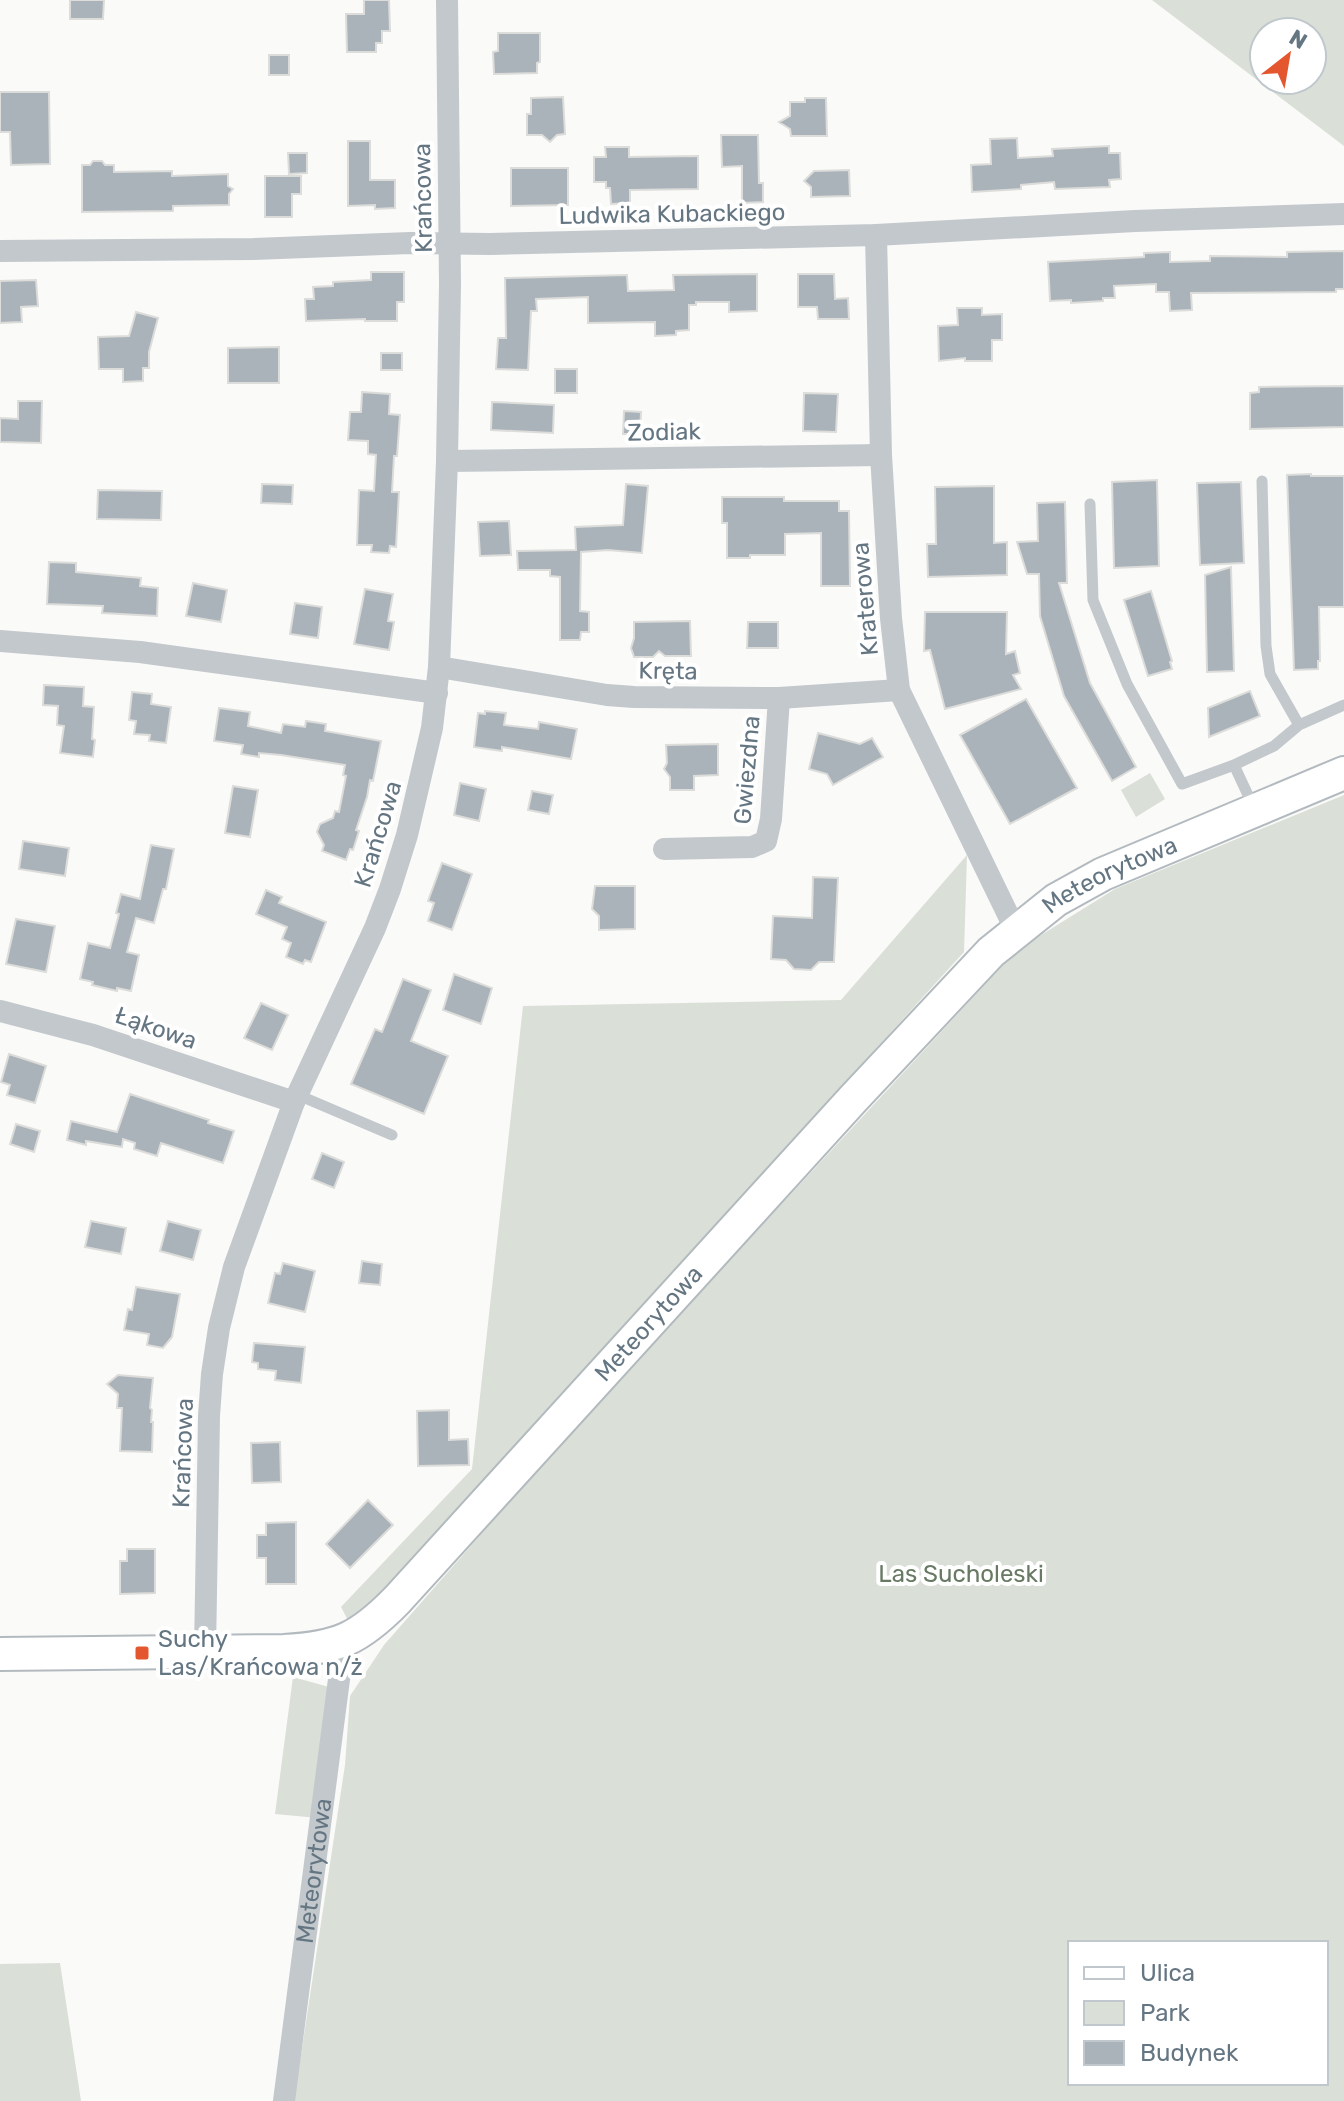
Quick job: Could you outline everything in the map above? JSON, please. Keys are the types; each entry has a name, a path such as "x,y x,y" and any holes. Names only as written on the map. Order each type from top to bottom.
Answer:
{"street":[{"name":"Krańcowa","path":"205,1651 212,1374 219,1328 234,1267 296,1099 390,889 407,835 432,728 439,667 447,461 450,243 447,0"},
{"name":"Ludwika Kubackiego","path":"0,251 253,249 876,235 1344,214"},
{"name":"Kraterowa","path":"876,235 881,455 891,618 899,690 1016,931"},
{"name":"Zodiak","path":"447,461 881,455"},
{"path":"0,641 140,652 437,693"},
{"name":"Kręta","path":"439,667 634,697 779,698 899,690"},
{"name":"Gwiezdna","path":"664,849 752,847 766,841 771,819 779,698"},
{"name":"Meteorytowa","path":"284,2101 344,1641 365,1630 397,1600 887,1061 991,952 1056,900 1103,874 1344,773"},
{"name":"Łąkowa","path":"0,1011 93,1035 296,1099"},
{"path":"0,1654 307,1649 344,1641"}],"lane":[{"path":"1262,481 1266,646 1270,674 1299,725"},
{"path":"1090,504 1093,600 1127,684 1182,784 1274,746 1299,725 1344,705"},
{"path":"1234,765 1255,811"},
{"path":"296,1099 392,1135"}],"green space":[{"path":"1152,0 1344,0 1344,146 1278,96 1328,96 1328,16 1248,16 1248,73"},
{"path":"1150,773 1165,799 1136,817 1121,790"},
{"name":"Las Sucholeski","path":"1344,795 1344,2101 294,2101 345,1765 350,1696 384,1645 576,1426 1017,950 1115,889"},
{"path":"967,855 964,952 484,1479 387,1592 351,1626 341,1607 472,1469 523,1006 841,1000"},
{"path":"293,1677 329,1687 318,1818 275,1814"},
{"path":"60,1963 81,2101 0,2101 0,1964"}],"building":[{"path":"70,0 104,0 103,19 70,19"},
{"path":"364,0 389,0 390,31 382,31 382,43 376,43 376,52 347,52 346,14 364,14"},
{"path":"498,33 540,33 537,73 494,74 493,52 498,51"},
{"path":"269,55 289,55 289,75 269,75"},
{"path":"0,92 49,92 50,164 11,165 10,132 0,132"},
{"path":"563,97 565,134 557,135 550,142 542,135 527,135 531,98"},
{"path":"805,98 826,98 827,136 791,136 790,129 779,122 790,116 790,102 805,102"},
{"path":"721,135 758,135 759,183 763,183 763,202 742,203 742,166 722,167"},
{"path":"1017,138 1018,158 1053,156 1052,149 1109,146 1109,153 1120,153 1121,179 1109,180 1110,187 1055,189 1054,182 1021,185 1021,189 972,192 971,165 991,164 990,139"},
{"path":"348,141 370,141 370,180 395,180 395,208 348,206"},
{"path":"605,147 629,147 629,157 698,156 698,189 630,190 630,203 611,204 610,188 606,188 606,182 594,182 594,157 606,157"},
{"path":"288,153 307,153 307,173 289,174"},
{"path":"93,161 114,165 114,172 172,171 172,176 228,174 228,186 233,189 229,194 229,205 173,206 173,211 82,212 82,165 90,165"},
{"path":"511,168 568,168 568,205 511,206"},
{"path":"849,170 850,196 811,197 811,187 804,181 814,171"},
{"path":"265,176 301,176 301,194 292,194 292,217 265,217"},
{"path":"1344,251 1344,289 1336,289 1336,292 1191,293 1192,310 1170,311 1169,292 1156,292 1156,284 1114,286 1115,298 1103,298 1103,301 1050,301 1048,262 1144,257 1144,253 1170,252 1170,262 1210,261 1210,256 1287,257 1287,252"},
{"path":"371,272 404,272 404,302 397,302 397,321 306,321 305,299 314,299 313,287 333,286 333,282 371,280"},
{"path":"757,274 757,311 729,312 729,302 696,302 696,305 689,305 689,330 676,331 676,335 655,336 655,322 588,323 588,297 536,299 537,311 531,311 528,370 496,369 498,338 506,338 505,278 627,275 628,291 674,290 673,275"},
{"path":"798,274 834,274 835,299 848,298 849,319 818,319 817,307 798,307"},
{"path":"36,280 38,306 21,307 22,322 0,323 0,281"},
{"path":"957,308 982,308 982,315 1002,314 1002,340 992,340 992,361 965,361 965,358 939,361 938,326 958,325"},
{"path":"136,312 158,318 149,352 149,368 143,368 143,381 123,382 123,369 99,369 98,337 129,336"},
{"path":"279,347 279,383 228,383 228,348"},
{"path":"381,353 402,353 402,370 381,370"},
{"path":"555,369 577,369 577,393 555,393"},
{"path":"1344,386 1344,427 1250,429 1250,393 1259,392 1259,387"},
{"path":"362,392 390,394 389,414 400,415 392,492 399,492 396,547 390,546 389,553 371,552 372,545 357,545 359,490 374,491 376,455 368,454 368,441 348,440 350,412 361,412"},
{"path":"804,393 838,394 836,432 803,431"},
{"path":"18,401 42,401 41,443 0,442 0,418 18,419"},
{"path":"492,402 554,405 553,433 491,430"},
{"path":"624,411 641,412 640,434 623,434"},
{"path":"1287,475 1344,476 1344,607 1319,607 1318,669 1294,670"},
{"path":"1157,480 1159,566 1114,568 1112,482"},
{"path":"1241,482 1244,563 1200,565 1197,483"},
{"path":"262,484 293,485 292,504 261,503"},
{"path":"626,484 648,486 642,553 608,550 581,552 580,611 589,612 589,632 581,632 580,640 560,640 560,577 550,576 550,570 518,570 517,551 576,550 575,527 623,525"},
{"path":"994,486 994,543 1007,542 1007,575 928,577 927,544 936,544 935,487"},
{"path":"98,490 162,491 161,520 97,519"},
{"path":"722,497 839,501 839,511 849,511 850,586 821,586 821,533 785,534 785,555 727,558 727,523 722,523"},
{"path":"1065,502 1067,583 1059,583 1090,683 1136,767 1112,781 1064,696 1040,616 1039,574 1027,574 1017,542 1038,541 1037,503"},
{"path":"509,521 511,555 480,556 478,522"},
{"path":"49,562 76,563 76,572 141,578 140,586 158,588 157,616 102,613 103,606 47,604"},
{"path":"1231,567 1234,671 1207,672 1205,575"},
{"path":"193,583 227,590 221,622 186,616"},
{"path":"365,589 393,594 388,621 394,622 389,650 354,644"},
{"path":"1151,591 1172,669 1148,676 1124,600"},
{"path":"295,603 322,607 318,638 290,634"},
{"path":"925,612 1007,612 1006,654 1015,651 1020,673 1013,675 1021,689 945,709 930,650 924,651"},
{"path":"690,621 691,656 665,656 659,651 653,657 634,657 631,648 634,622"},
{"path":"748,622 778,622 778,648 747,648"},
{"path":"44,685 84,687 83,706 94,707 93,757 60,753 64,726 57,725 58,706 43,705"},
{"path":"1250,691 1260,716 1209,737 1208,708"},
{"path":"132,692 152,694 151,704 171,707 166,743 149,741 150,735 134,734 136,721 129,720"},
{"path":"1026,699 1077,788 1010,824 960,735"},
{"path":"219,708 250,712 248,726 281,733 283,724 305,727 306,721 326,724 325,731 381,741 373,781 370,780 356,830 359,831 346,860 322,851 324,845 317,832 320,824 333,818 335,811 339,812 345,765 281,755 259,753 259,757 241,754 243,745 214,741"},
{"path":"485,711 506,713 504,725 538,729 539,722 577,729 571,759 502,747 502,751 474,747 478,713 485,714"},
{"path":"818,733 860,744 872,738 883,757 833,785 827,774 809,769"},
{"path":"718,744 718,775 694,776 694,790 670,790 670,777 664,769 667,763 666,745"},
{"path":"460,783 486,789 479,821 454,815"},
{"path":"233,786 258,790 250,837 225,833"},
{"path":"532,791 553,795 549,814 528,810"},
{"path":"23,841 69,848 65,876 19,869"},
{"path":"151,845 174,849 166,889 163,889 154,923 136,918 127,952 139,955 131,991 92,985 93,982 80,979 88,943 110,948 121,894 140,899"},
{"path":"442,863 472,874 452,930 428,921 434,903 428,901"},
{"path":"813,877 838,878 834,962 819,962 811,970 794,969 786,960 771,959 773,916 812,918"},
{"path":"595,886 635,886 635,929 599,930 599,916 592,909"},
{"path":"266,890 282,897 279,903 326,922 311,962 305,960 303,964 286,957 291,943 282,939 287,927 256,914"},
{"path":"16,919 55,926 46,972 6,964"},
{"path":"454,974 492,988 481,1024 443,1010"},
{"path":"403,979 431,990 411,1041 448,1056 424,1114 351,1084 375,1029 382,1032"},
{"path":"261,1003 288,1015 272,1050 244,1038"},
{"path":"9,1054 46,1066 35,1103 7,1095 10,1085 1,1082"},
{"path":"130,1094 234,1131 223,1163 161,1143 157,1156 134,1149 135,1143 123,1139 122,1147 86,1141 86,1145 67,1140 71,1121 117,1132"},
{"path":"16,1124 40,1131 34,1152 10,1144"},
{"path":"322,1153 344,1162 334,1188 312,1179"},
{"path":"91,1221 126,1228 121,1254 85,1247"},
{"path":"168,1221 201,1230 193,1260 160,1251"},
{"path":"362,1261 382,1264 380,1285 359,1283"},
{"path":"283,1263 315,1271 305,1312 268,1303 275,1273 280,1274"},
{"path":"136,1287 180,1294 172,1337 163,1348 147,1345 149,1334 124,1330"},
{"path":"254,1343 305,1347 301,1383 275,1380 276,1371 258,1369 258,1363 252,1362"},
{"path":"118,1375 153,1378 150,1408 152,1452 120,1451 122,1408 117,1408 118,1394 107,1384"},
{"path":"449,1410 449,1440 468,1439 469,1465 418,1466 417,1411"},
{"path":"280,1442 281,1482 252,1483 251,1443"},
{"path":"368,1500 393,1525 350,1568 326,1544"},
{"path":"296,1522 296,1584 266,1584 266,1558 257,1558 257,1535 266,1535 266,1523"},
{"path":"127,1549 155,1549 155,1593 120,1594 120,1561 127,1561"}],"place":[{"name":"Suchy Las/Krańcowa n/ż","path":"142,1653"}]}
